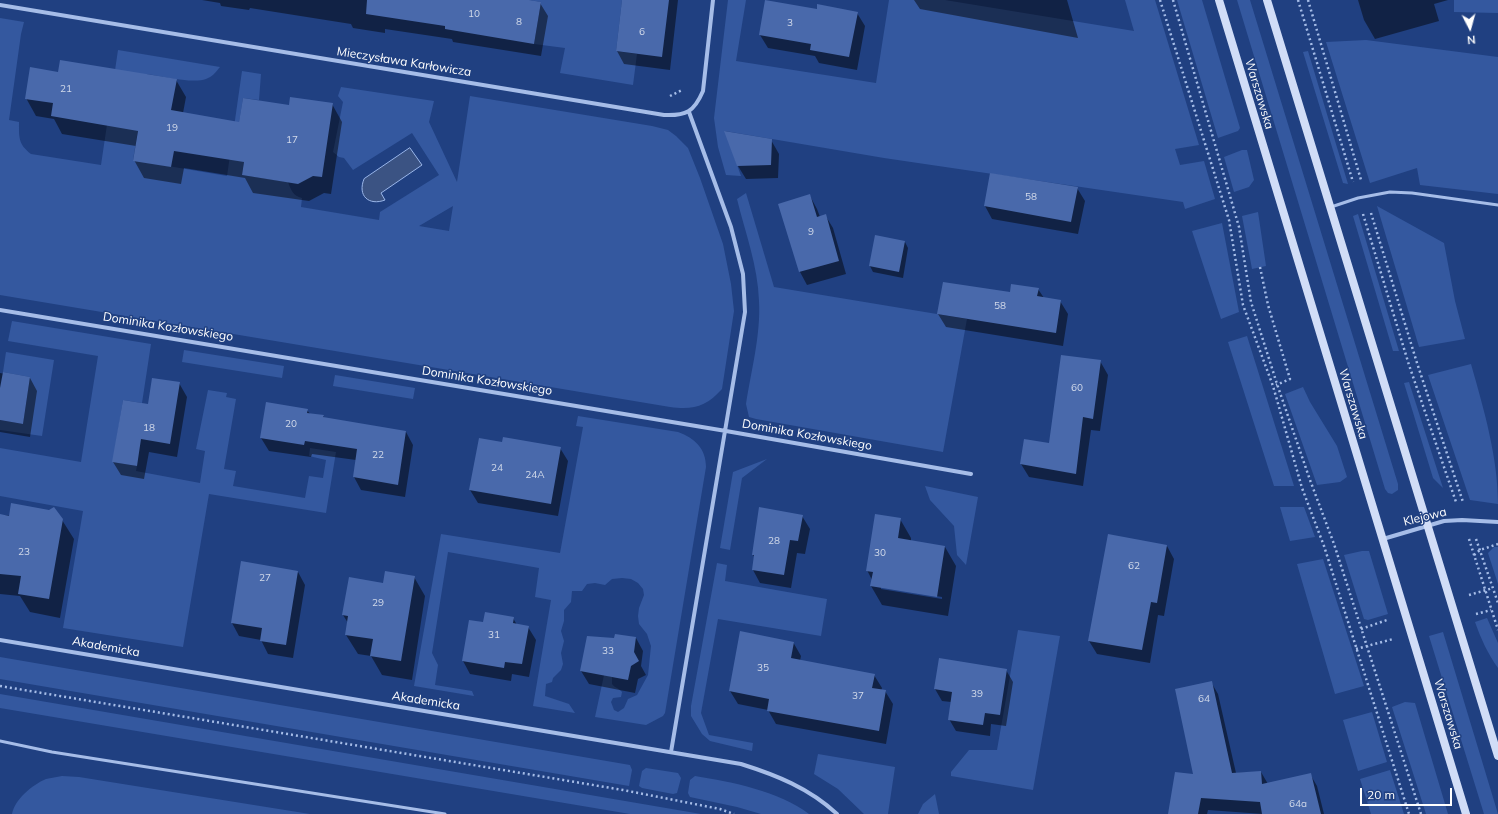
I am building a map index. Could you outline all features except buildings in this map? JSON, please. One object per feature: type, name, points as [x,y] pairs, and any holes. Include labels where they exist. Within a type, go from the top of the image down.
[{"type":"main road","name":"Warszawska","points":[[1219,0],[1466,814]]},
{"type":"main road","points":[[1267,0],[1498,756]]},
{"type":"street","points":[[671,752],[745,312],[743,274],[731,227],[689,112],[698,103],[703,92],[713,0]]},
{"type":"street","name":"Mieczysława Karłowicza","points":[[0,5],[664,114],[676,115],[689,112]]},
{"type":"street","name":"Dominika Kozłowskiego","points":[[0,310],[726,431],[971,474]]},
{"type":"street","name":"Klejowa","points":[[1382,539],[1444,521],[1470,520],[1498,522]]},
{"type":"street","name":"Akademicka","points":[[0,640],[741,764],[789,781],[810,793],[837,814]]},
{"type":"lane","points":[[1331,207],[1358,198],[1390,192],[1412,193],[1498,206]]},
{"type":"lane","points":[[0,741],[60,753],[445,814]]},
{"type":"path","points":[[1160,0],[1229,220],[1243,305],[1273,386],[1302,488],[1324,546],[1409,814]]},
{"type":"path","points":[[1173,0],[1239,227],[1251,302],[1277,384],[1334,544],[1420,814]]},
{"type":"path","points":[[1298,0],[1409,365],[1498,630]]},
{"type":"path","points":[[1308,0],[1417,363],[1498,603]]},
{"type":"path","points":[[663,95],[669,96],[684,89]]},
{"type":"path","points":[[1260,267],[1268,305],[1290,379],[1273,386]]},
{"type":"path","points":[[1474,555],[1480,550],[1498,544]]},
{"type":"path","points":[[1451,601],[1493,588]]},
{"type":"path","points":[[1361,628],[1406,614]]},
{"type":"path","points":[[0,686],[623,790],[720,809],[734,814]]},
{"type":"shaded area","points":[[529,0],[622,0],[616,51],[637,54],[633,85],[560,73],[565,48],[534,44],[541,2]]},
{"type":"shaded area","points":[[728,0],[746,0],[736,61],[876,83],[889,0],[945,0],[1134,31],[1125,0],[1155,0],[1199,145],[1175,149],[1180,165],[1204,161],[1215,199],[1185,209],[1183,202],[884,158],[725,131],[741,176],[726,175],[718,147],[714,118]]},
{"type":"shaded area","points":[[1177,0],[1202,0],[1240,128],[1238,131],[1218,138]]},
{"type":"shaded area","points":[[1237,0],[1250,0],[1398,484],[1398,490],[1392,494],[1388,493],[1385,489]]},
{"type":"shaded area","points":[[1454,0],[1498,0],[1498,13],[1454,12]]},
{"type":"shaded area","points":[[0,18],[24,22],[9,120],[19,122],[21,143],[31,154],[101,165],[118,50],[220,67],[210,77],[193,81],[147,74],[133,160],[227,176],[242,71],[261,74],[259,100],[243,98],[238,129],[247,141],[242,175],[288,182],[294,194],[302,198],[301,207],[379,220],[380,212],[439,175],[412,133],[353,170],[344,158],[339,157],[333,152],[343,102],[338,96],[341,87],[434,101],[429,122],[457,182],[470,96],[652,126],[668,130],[688,148],[700,178],[723,244],[731,284],[734,311],[722,389],[710,400],[699,406],[678,408],[0,295]],"holes":[[[453,206],[449,231],[419,226]]]},
{"type":"shaded area","points":[[1366,40],[1498,57],[1498,194],[1420,185],[1417,168],[1370,183],[1326,42]]},
{"type":"shaded area","points":[[1308,51],[1348,184],[1343,183],[1303,52]]},
{"type":"shaded area","points":[[410,148],[422,165],[381,193],[385,200],[374,202],[366,198],[363,195],[362,190],[364,179]]},
{"type":"shaded area","points":[[1242,150],[1247,150],[1254,180],[1249,187],[1234,192],[1224,157]]},
{"type":"shaded area","points":[[746,193],[774,287],[967,319],[943,452],[749,417],[746,404],[759,327],[759,301],[751,249],[737,199]]},
{"type":"shaded area","points":[[1377,206],[1444,243],[1455,301],[1465,339],[1419,347]]},
{"type":"shaded area","points":[[1258,212],[1266,266],[1252,269],[1242,216]]},
{"type":"shaded area","points":[[1358,214],[1399,351],[1393,351],[1353,216]]},
{"type":"shaded area","points":[[1222,223],[1239,312],[1221,319],[1192,231]]},
{"type":"shaded area","points":[[12,321],[151,344],[142,403],[123,400],[113,462],[137,466],[136,471],[200,483],[205,451],[196,449],[208,390],[227,393],[226,397],[236,399],[224,469],[236,471],[233,486],[305,498],[309,476],[323,478],[326,460],[309,456],[310,448],[336,452],[326,513],[209,494],[183,647],[63,628],[83,511],[0,496],[0,448],[81,462],[98,356],[8,341]]},
{"type":"shaded area","points":[[1247,336],[1294,486],[1274,486],[1228,342]]},
{"type":"shaded area","points":[[184,350],[284,366],[282,378],[182,362]]},
{"type":"shaded area","points":[[6,352],[54,360],[42,436],[0,430],[0,420],[23,424],[30,377],[3,372]]},
{"type":"shaded area","points":[[1471,364],[1493,451],[1496,469],[1498,504],[1470,500],[1428,375]]},
{"type":"shaded area","points":[[335,375],[415,388],[413,399],[333,386]]},
{"type":"shaded area","points":[[1409,382],[1443,488],[1433,478],[1404,383]]},
{"type":"shaded area","points":[[1303,387],[1310,402],[1337,446],[1347,477],[1340,482],[1317,485],[1285,394]]},
{"type":"shaded area","points":[[578,416],[678,432],[690,437],[702,450],[704,455],[706,467],[665,713],[663,716],[646,725],[595,717],[604,675],[612,677],[612,684],[622,692],[621,697],[613,698],[611,702],[614,710],[618,712],[624,708],[628,699],[637,695],[648,675],[651,646],[647,634],[639,624],[638,616],[639,608],[644,595],[643,589],[638,583],[631,579],[612,579],[605,585],[595,583],[587,584],[582,591],[572,591],[571,602],[564,610],[564,621],[561,631],[564,641],[561,653],[563,664],[561,670],[553,678],[552,682],[546,684],[545,696],[569,704],[575,713],[533,706],[551,600],[535,597],[539,568],[448,552],[432,653],[438,665],[435,685],[472,691],[474,696],[414,686],[441,534],[560,553],[583,427],[576,426]]},
{"type":"shaded area","points":[[767,459],[742,478],[730,550],[720,548],[733,472]]},
{"type":"shaded area","points":[[925,486],[978,497],[966,565],[957,555],[954,526],[930,500]]},
{"type":"shaded area","points":[[1280,507],[1304,507],[1315,537],[1290,541]]},
{"type":"shaded area","points":[[1494,547],[1498,547],[1498,584],[1488,553]]},
{"type":"shaded area","points":[[1369,551],[1388,614],[1368,620],[1364,619],[1344,555]]},
{"type":"shaded area","points":[[1323,559],[1364,686],[1335,694],[1297,564]]},
{"type":"shaded area","points":[[717,563],[727,565],[725,581],[827,599],[821,636],[718,619],[701,713],[709,735],[753,743],[752,751],[710,741],[702,734],[691,716],[691,706]]},
{"type":"shaded area","points":[[1487,618],[1498,643],[1498,668],[1485,646],[1475,622]]},
{"type":"shaded area","points":[[1018,630],[1060,636],[1033,790],[951,776],[951,772],[969,750],[997,750]]},
{"type":"shaded area","points":[[1443,632],[1498,814],[1484,814],[1429,636]]},
{"type":"shaded area","points":[[0,657],[630,765],[632,770],[629,786],[0,679]]},
{"type":"shaded area","points":[[0,694],[701,814],[630,814],[0,708]]},
{"type":"shaded area","points":[[1405,702],[1415,703],[1448,814],[1426,814],[1392,707]]},
{"type":"shaded area","points":[[1372,712],[1387,762],[1358,771],[1343,720]]},
{"type":"shaded area","points":[[818,754],[895,767],[888,814],[864,814],[838,789],[814,774]]},
{"type":"shaded area","points":[[646,768],[678,773],[681,778],[677,793],[673,794],[642,788],[639,786],[642,771]]},
{"type":"shaded area","points":[[1390,770],[1404,814],[1371,814],[1360,779]]},
{"type":"shaded area","points":[[62,776],[79,777],[310,814],[12,814],[20,798],[35,785],[46,779]]},
{"type":"shaded area","points":[[695,776],[724,781],[770,793],[797,806],[809,814],[761,814],[737,807],[690,797],[688,793],[690,780]]},
{"type":"shaded area","points":[[935,794],[939,814],[918,814],[923,804]]}]
